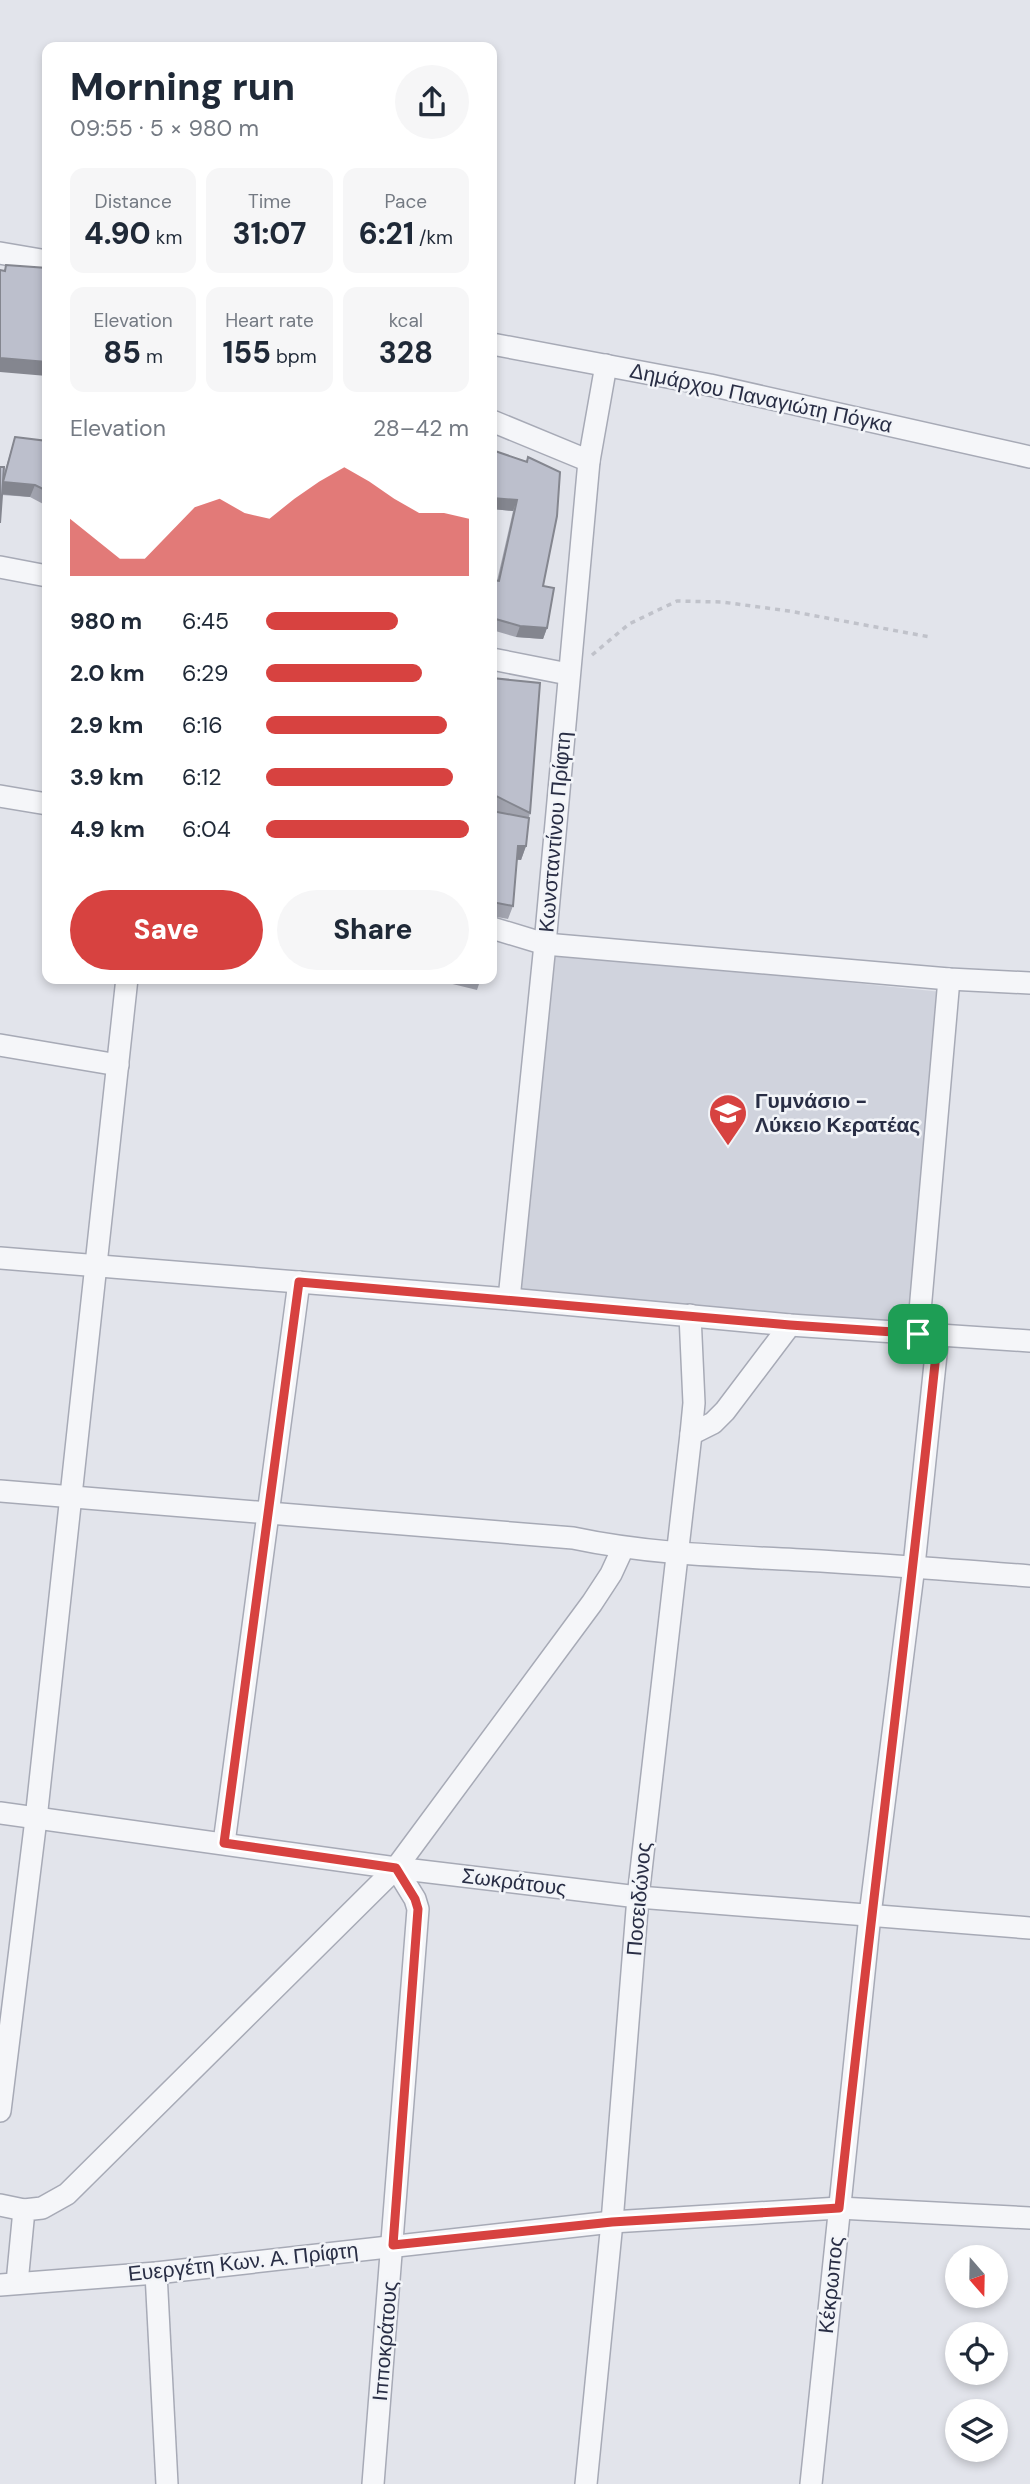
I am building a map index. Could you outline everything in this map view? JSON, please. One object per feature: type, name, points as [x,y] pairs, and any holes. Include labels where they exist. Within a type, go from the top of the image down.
[{"type":"street","points":[[0,253],[42,260]]},
{"type":"street","name":"Δημάρχου Παναγιώτη Πόγκα","points":[[497,345],[709,385],[1030,457]]},
{"type":"street","name":"Κωνσταντίνου Πρίφτη","points":[[509,1299],[545,944],[589,461],[606,365]]},
{"type":"street","points":[[497,423],[589,461]]},
{"type":"street","points":[[0,568],[42,575]]},
{"type":"street","points":[[497,660],[569,674]]},
{"type":"street","points":[[0,796],[42,803]]},
{"type":"street","points":[[497,930],[545,944],[949,979],[1030,983]]},
{"type":"street","name":"Κέκρωπος","points":[[811,2484],[870,1915],[914,1566],[949,979]]},
{"type":"street","points":[[0,2111],[7,1994],[36,1819],[126,984]]},
{"type":"street","points":[[0,1045],[118,1065]]},
{"type":"street","points":[[0,1258],[509,1299],[790,1325],[1030,1341]]},
{"type":"street","points":[[224,1843],[299,1282]]},
{"type":"street","name":"Ποσειδώνος","points":[[586,2484],[612,2222],[638,1897],[694,1402],[690,1315]]},
{"type":"street","points":[[691,1434],[713,1423],[725,1411],[790,1325]]},
{"type":"street","points":[[0,1491],[572,1538],[623,1548],[676,1553],[914,1566],[1030,1576]]},
{"type":"street","points":[[0,2205],[24,2210],[42,2208],[67,2194],[396,1868],[592,1603],[611,1574],[623,1548]]},
{"type":"street","name":"Σωκράτους","points":[[0,1813],[396,1868],[638,1897],[1030,1928]]},
{"type":"street","name":"Ιπποκράτους","points":[[373,2484],[418,1909],[396,1868]]},
{"type":"street","name":"Ευεργέτη Κων. Α. Πρίφτη","points":[[9,2284],[156,2273],[612,2222],[839,2208],[1030,2218]]},
{"type":"street","points":[[9,2284],[24,2210]]},
{"type":"street","points":[[156,2273],[169,2484]]},
{"type":"path","points":[[569,674],[629,624],[677,601],[722,602],[789,611],[930,637]]},
{"type":"shaded area","name":"Γυμνάσιο - Λύκειο Κερατέας","points":[[543,951],[942,992],[916,1331],[513,1303]]},
{"type":"building","points":[[6,265],[42,268],[42,362],[0,358],[0,270],[5,271]]},
{"type":"building","points":[[15,437],[42,440],[42,488],[35,485],[3,482]]},
{"type":"building","points":[[497,452],[527,462],[528,457],[560,472],[557,516],[543,586],[554,588],[547,628],[520,626],[497,619],[497,581],[517,500],[497,498]]},
{"type":"building","points":[[0,467],[4,467],[0,523]]},
{"type":"building","points":[[497,679],[540,683],[530,813],[497,796]]},
{"type":"building","points":[[497,812],[529,818],[526,846],[518,846],[513,906],[497,903]]},
{"type":"place","name":"Γυμνάσιο - Λύκειο Κερατέας","points":[[728,1147]]},
{"type":"route","points":[[299,1282],[918,1334],[938,1335],[914,1566],[870,1915],[839,2208],[612,2222],[393,2245],[415,1962],[418,1909],[415,1899],[396,1868],[224,1843],[299,1282]]}]
